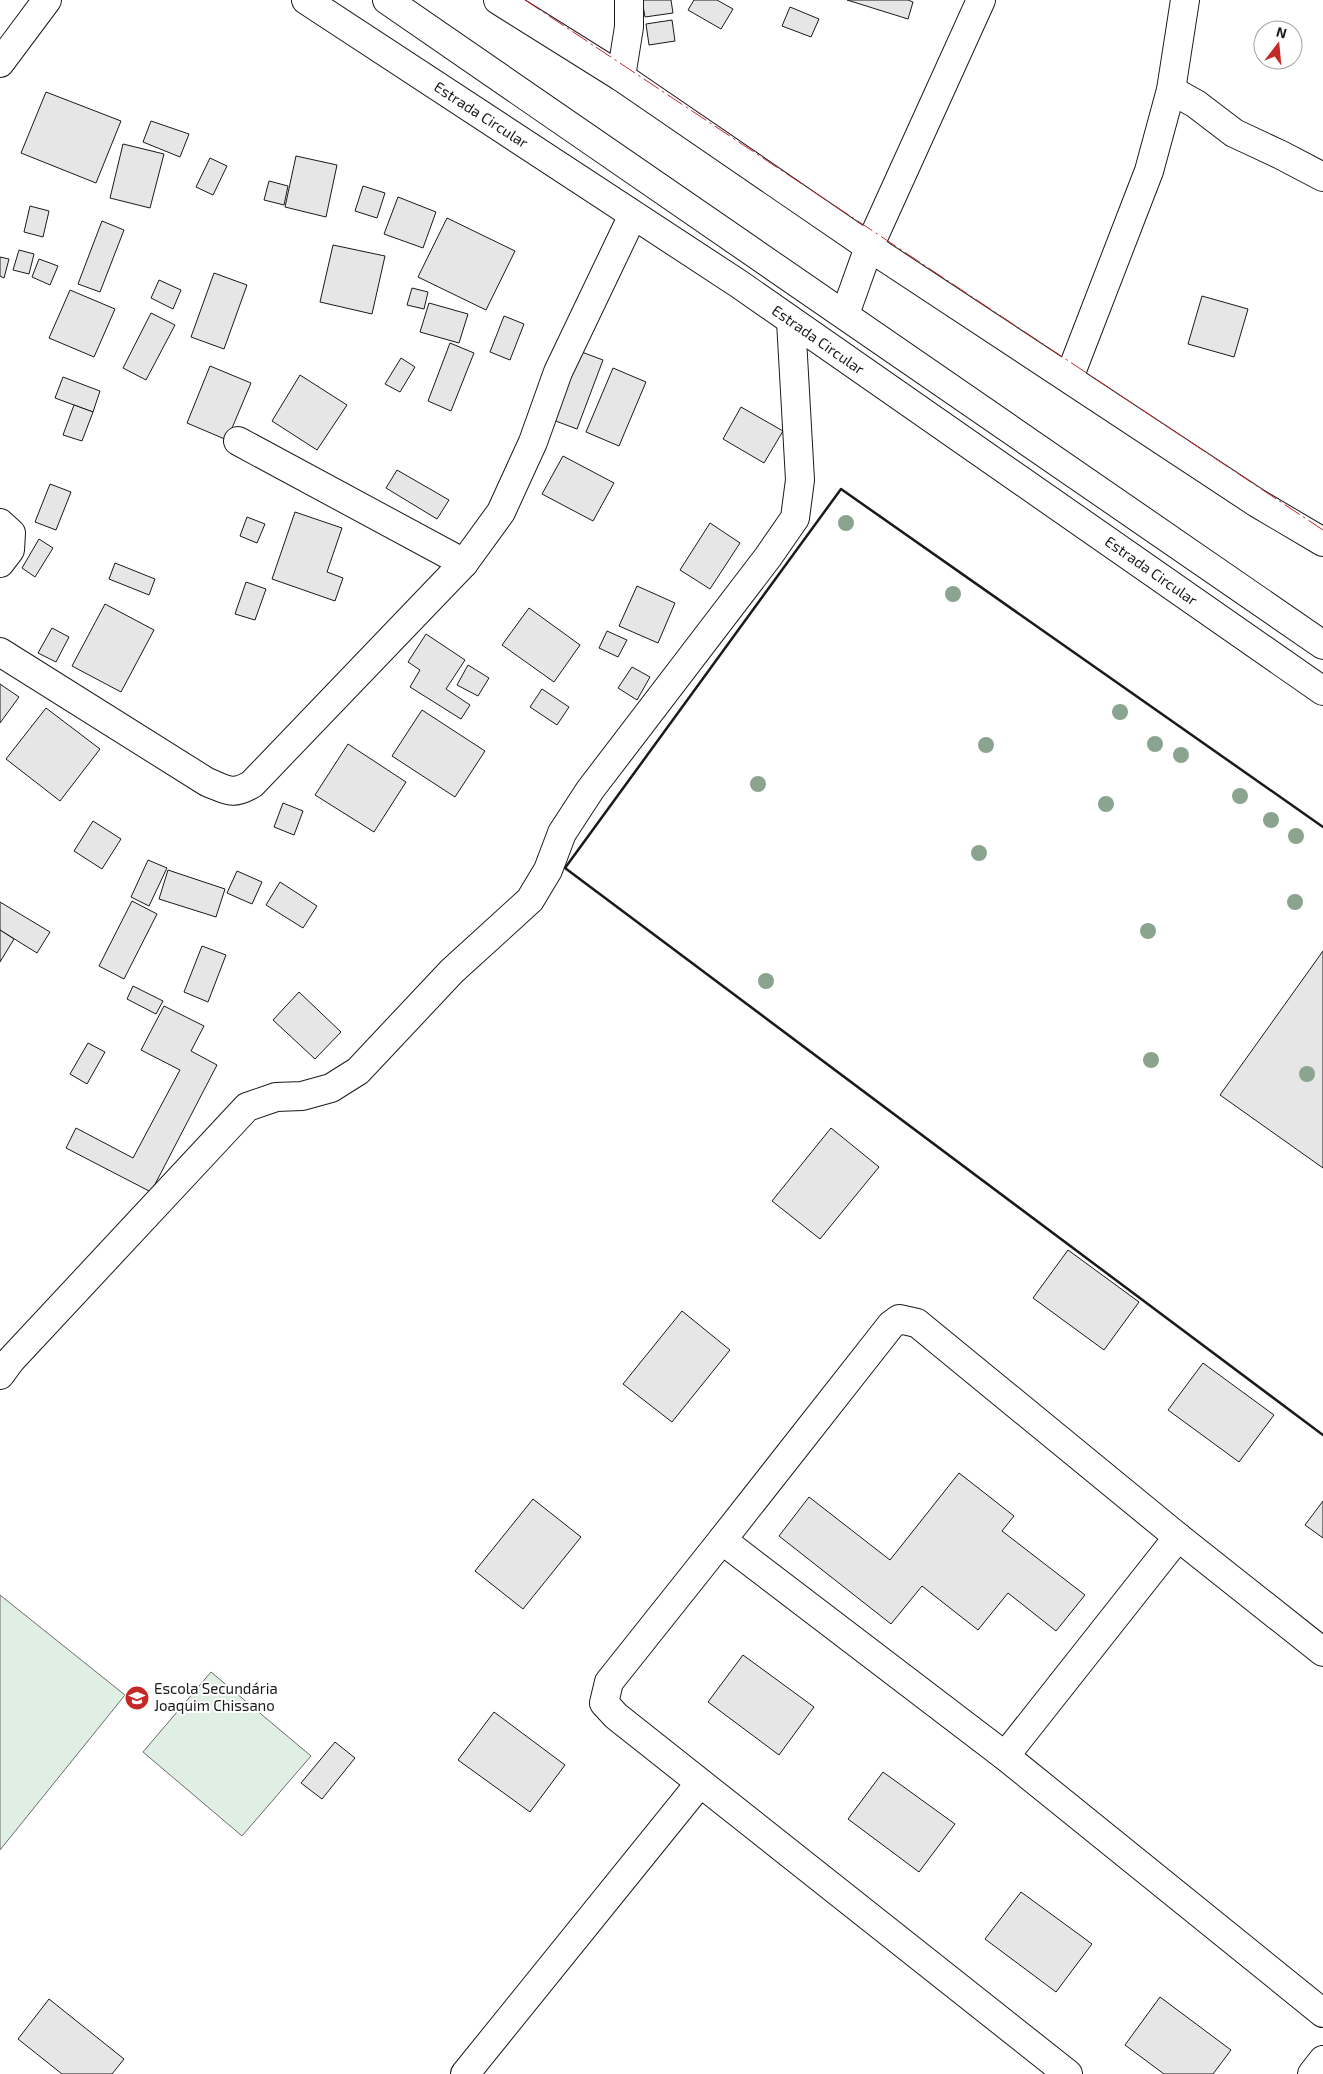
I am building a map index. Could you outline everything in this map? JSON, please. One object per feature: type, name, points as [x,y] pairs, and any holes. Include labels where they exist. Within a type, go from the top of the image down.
[{"type":"street","points":[[0,63],[47,0]]},
{"type":"street","name":"Estrada Circular","points":[[306,0],[791,320],[1323,691]]},
{"type":"street","points":[[387,0],[1323,645]]},
{"type":"street","points":[[498,0],[621,77],[869,246],[1249,498],[1323,542]]},
{"type":"street","points":[[621,77],[629,27],[629,0]]},
{"type":"street","points":[[845,314],[869,246],[981,0]]},
{"type":"street","points":[[1069,378],[1149,171],[1171,90],[1185,0]]},
{"type":"street","points":[[1171,90],[1196,104],[1234,133],[1282,155],[1323,177]]},
{"type":"street","points":[[0,652],[207,782],[226,790],[238,792],[252,784],[464,562],[501,512],[533,442],[558,372],[633,215]]},
{"type":"street","points":[[4,1361],[248,1107],[276,1097],[302,1096],[331,1088],[358,1071],[452,971],[530,900],[548,870],[562,833],[590,790],[768,557],[795,518],[800,480],[791,320]]},
{"type":"street","points":[[238,441],[464,562]]},
{"type":"street","points":[[0,523],[11,533],[10,550],[0,563]]},
{"type":"street","points":[[1068,2074],[616,1716],[604,1703],[609,1682],[891,1325],[899,1319],[917,1323],[1178,1537],[1323,1652]]},
{"type":"street","points":[[1005,1756],[1178,1537]]},
{"type":"street","points":[[722,1540],[1005,1756],[1323,2013]]},
{"type":"street","points":[[465,2074],[700,1782]]},
{"type":"street","points":[[1312,2074],[1323,2060]]},
{"type":"green space","points":[[0,1595],[125,1695],[0,1850]]},
{"type":"green space","points":[[211,1672],[311,1756],[242,1836],[143,1752]]},
{"type":"building","points":[[642,0],[671,0],[673,13],[645,17]]},
{"type":"building","points":[[694,0],[717,0],[733,9],[721,29],[688,10]]},
{"type":"building","points":[[847,0],[908,0],[913,2],[908,19]]},
{"type":"building","points":[[790,7],[819,19],[811,37],[782,26]]},
{"type":"building","points":[[672,20],[675,41],[649,45],[646,24]]},
{"type":"building","points":[[46,92],[121,121],[96,183],[21,153]]},
{"type":"building","points":[[151,121],[189,134],[180,157],[143,142]]},
{"type":"building","points":[[123,144],[164,154],[150,208],[110,198]]},
{"type":"building","points":[[296,156],[337,165],[326,217],[285,207]]},
{"type":"building","points":[[210,158],[227,166],[213,195],[196,187]]},
{"type":"building","points":[[269,181],[288,186],[284,205],[264,200]]},
{"type":"building","points":[[363,186],[385,193],[377,218],[355,211]]},
{"type":"building","points":[[398,197],[436,212],[423,248],[384,234]]},
{"type":"building","points":[[30,206],[49,211],[43,237],[24,232]]},
{"type":"building","points":[[447,218],[515,251],[486,310],[418,277]]},
{"type":"building","points":[[102,221],[124,230],[100,292],[78,284]]},
{"type":"building","points":[[333,245],[385,256],[372,314],[320,302]]},
{"type":"building","points":[[19,250],[34,254],[29,274],[13,270]]},
{"type":"building","points":[[0,257],[9,259],[4,278],[0,276]]},
{"type":"building","points":[[39,259],[58,266],[50,285],[32,277]]},
{"type":"building","points":[[214,273],[247,285],[224,349],[191,337]]},
{"type":"building","points":[[159,280],[181,290],[173,309],[151,298]]},
{"type":"building","points":[[412,288],[428,292],[424,309],[407,305]]},
{"type":"building","points":[[70,290],[115,309],[94,357],[49,338]]},
{"type":"building","points":[[1202,296],[1248,309],[1234,357],[1188,344]]},
{"type":"building","points":[[429,303],[468,314],[459,343],[420,332]]},
{"type":"building","points":[[151,313],[175,325],[146,380],[123,368]]},
{"type":"building","points":[[504,316],[524,324],[510,360],[490,352]]},
{"type":"building","points":[[450,343],[474,353],[451,411],[428,401]]},
{"type":"building","points":[[579,351],[603,360],[577,429],[553,420]]},
{"type":"building","points":[[401,358],[415,367],[400,392],[385,384]]},
{"type":"building","points":[[210,366],[251,383],[227,440],[187,423]]},
{"type":"building","points":[[613,368],[646,382],[619,446],[586,432]]},
{"type":"building","points":[[300,375],[347,405],[317,450],[272,421]]},
{"type":"building","points":[[63,377],[100,391],[93,412],[55,398]]},
{"type":"building","points":[[74,405],[93,412],[82,441],[63,435]]},
{"type":"building","points":[[741,407],[783,431],[764,463],[723,439]]},
{"type":"building","points":[[563,456],[614,483],[593,521],[542,494]]},
{"type":"building","points":[[397,470],[449,500],[437,519],[386,488]]},
{"type":"building","points":[[50,484],[71,492],[56,530],[35,522]]},
{"type":"building","points":[[295,512],[342,528],[327,572],[343,578],[335,601],[272,579]]},
{"type":"building","points":[[247,517],[265,524],[257,543],[240,536]]},
{"type":"building","points":[[710,523],[740,543],[710,589],[680,570]]},
{"type":"building","points":[[39,539],[53,548],[35,577],[22,568]]},
{"type":"building","points":[[115,563],[155,579],[149,595],[109,579]]},
{"type":"building","points":[[246,582],[266,589],[255,620],[235,614]]},
{"type":"building","points":[[637,586],[675,603],[658,643],[619,626]]},
{"type":"building","points":[[105,604],[154,630],[121,692],[72,666]]},
{"type":"building","points":[[529,608],[580,645],[554,682],[502,645]]},
{"type":"building","points":[[52,628],[69,637],[56,662],[38,653]]},
{"type":"building","points":[[607,631],[627,640],[618,657],[599,648]]},
{"type":"building","points":[[426,634],[465,660],[446,689],[470,705],[461,719],[410,687],[420,670],[408,662]]},
{"type":"building","points":[[468,665],[489,678],[478,696],[457,685]]},
{"type":"building","points":[[632,667],[650,677],[637,700],[618,688]]},
{"type":"building","points":[[0,684],[19,697],[0,723]]},
{"type":"building","points":[[542,689],[569,707],[557,725],[530,707]]},
{"type":"building","points":[[46,708],[100,749],[60,801],[6,759]]},
{"type":"building","points":[[422,710],[485,751],[455,797],[392,756]]},
{"type":"building","points":[[348,744],[406,782],[374,832],[315,795]]},
{"type":"building","points":[[283,803],[303,811],[294,835],[274,827]]},
{"type":"building","points":[[93,821],[121,839],[102,869],[74,851]]},
{"type":"building","points":[[148,860],[167,868],[149,906],[131,897]]},
{"type":"building","points":[[168,870],[225,889],[216,917],[159,899]]},
{"type":"building","points":[[237,871],[262,882],[252,904],[227,893]]},
{"type":"building","points":[[280,882],[317,906],[303,928],[266,905]]},
{"type":"building","points":[[132,901],[157,914],[124,979],[99,966]]},
{"type":"building","points":[[0,902],[50,932],[37,953],[0,930]]},
{"type":"building","points":[[0,930],[14,939],[0,962]]},
{"type":"building","points":[[202,946],[226,955],[208,1002],[184,992]]},
{"type":"building","points":[[1323,951],[1323,1168],[1220,1095]]},
{"type":"building","points":[[133,986],[163,1001],[156,1014],[127,999]]},
{"type":"building","points":[[299,992],[341,1032],[315,1059],[273,1020]]},
{"type":"building","points":[[164,1006],[204,1026],[191,1051],[217,1065],[151,1192],[66,1148],[76,1128],[133,1158],[180,1070],[141,1050]]},
{"type":"building","points":[[88,1043],[105,1052],[87,1084],[70,1074]]},
{"type":"building","points":[[831,1128],[879,1167],[820,1239],[772,1201]]},
{"type":"building","points":[[1068,1250],[1139,1302],[1104,1350],[1033,1298]]},
{"type":"building","points":[[682,1311],[730,1350],[672,1422],[623,1384]]},
{"type":"building","points":[[1203,1363],[1274,1415],[1239,1462],[1168,1410]]},
{"type":"building","points":[[959,1473],[1014,1516],[1002,1531],[1085,1595],[1056,1631],[1008,1593],[978,1630],[922,1586],[891,1624],[779,1536],[809,1497],[890,1560]]},
{"type":"building","points":[[533,1499],[581,1537],[523,1609],[475,1571]]},
{"type":"building","points":[[1323,1501],[1323,1538],[1305,1525]]},
{"type":"building","points":[[743,1655],[814,1707],[779,1755],[708,1702]]},
{"type":"building","points":[[494,1712],[565,1765],[530,1812],[458,1760]]},
{"type":"building","points":[[335,1742],[355,1758],[322,1799],[301,1783]]},
{"type":"building","points":[[883,1772],[955,1824],[919,1872],[848,1819]]},
{"type":"building","points":[[1021,1892],[1092,1944],[1056,1992],[985,1939]]},
{"type":"building","points":[[1160,1997],[1231,2050],[1213,2074],[1164,2074],[1125,2045]]},
{"type":"building","points":[[49,1999],[124,2059],[112,2074],[62,2074],[18,2039]]},
{"type":"wall","points":[[1323,827],[841,489],[565,868],[1323,1435]]},
{"type":"power","points":[[525,0],[1323,530]]},
{"type":"place","name":"Escola Secundária Joaquim Chissano","points":[[137,1698]]}]
